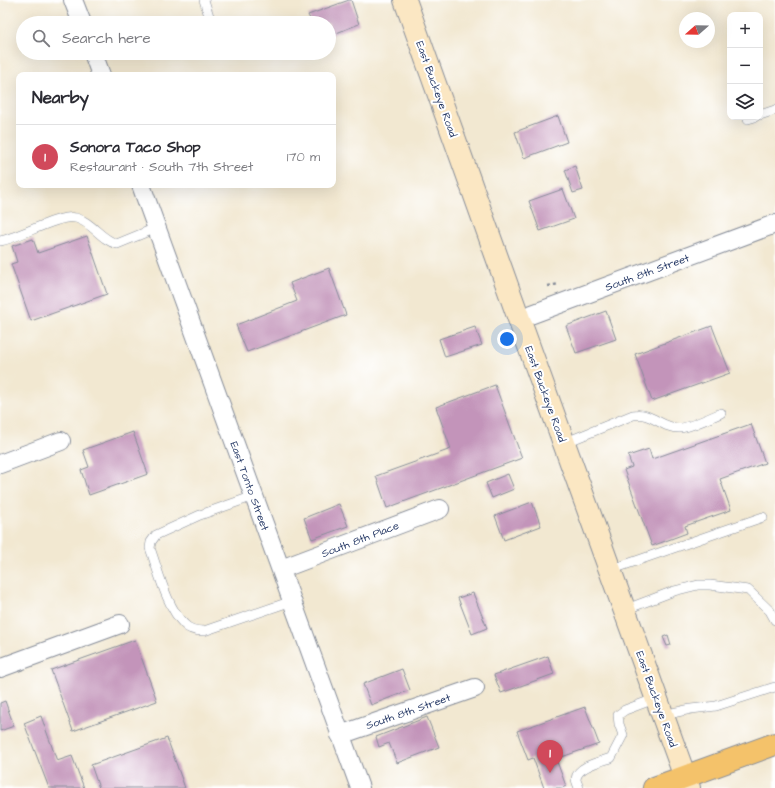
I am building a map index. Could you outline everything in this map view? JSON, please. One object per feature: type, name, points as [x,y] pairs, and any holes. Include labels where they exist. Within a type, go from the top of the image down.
[{"type":"main road","name":"East Buckeye Road","points":[[405,0],[687,782]]},
{"type":"main road","points":[[654,788],[687,782],[775,744]]},
{"type":"street","points":[[73,0],[79,16]]},
{"type":"street","points":[[96,60],[100,72]]},
{"type":"street","name":"East Tonto Street","points":[[142,188],[360,788]]},
{"type":"street","name":"South 8th Street","points":[[519,319],[775,224]]},
{"type":"street","points":[[0,464],[61,441]]},
{"type":"street","name":"South 8th Place","points":[[281,570],[440,509]]},
{"type":"street","points":[[0,668],[120,624]]},
{"type":"street","name":"South 8th Street","points":[[340,735],[475,688]]},
{"type":"lane","points":[[204,0],[209,16]]},
{"type":"lane","points":[[763,114],[775,110]]},
{"type":"lane","points":[[0,241],[62,219],[75,218],[86,222],[112,243],[117,244],[156,228]]},
{"type":"lane","points":[[564,443],[641,413],[668,426],[680,428],[721,413]]},
{"type":"lane","points":[[254,496],[200,515],[156,535],[151,542],[150,548],[172,608],[184,625],[194,630],[204,631],[292,601]]},
{"type":"lane","points":[[610,570],[763,517]]},
{"type":"lane","points":[[624,610],[674,591],[698,585],[710,585],[748,590],[770,612],[775,620]]},
{"type":"lane","points":[[579,788],[576,779],[578,773],[583,768],[612,758],[623,735],[619,724],[618,715],[625,710],[660,707],[691,709],[716,706],[775,687]]},
{"type":"building","points":[[351,0],[359,24],[336,33],[336,16],[308,15]]},
{"type":"building","points":[[558,116],[567,142],[524,158],[515,132]]},
{"type":"building","points":[[575,166],[583,190],[573,193],[565,170]]},
{"type":"building","points":[[563,189],[574,219],[540,231],[529,201]]},
{"type":"building","points":[[87,236],[107,294],[31,321],[11,264],[17,262],[12,246],[33,239],[38,253]]},
{"type":"building","points":[[329,268],[346,315],[247,352],[236,325],[297,301],[290,283]]},
{"type":"building","points":[[606,311],[616,339],[576,353],[566,326]]},
{"type":"building","points":[[712,326],[730,373],[652,401],[635,354]]},
{"type":"building","points":[[475,327],[482,345],[445,357],[439,339]]},
{"type":"building","points":[[495,385],[522,458],[387,508],[376,476],[451,449],[436,407]]},
{"type":"building","points":[[751,424],[765,463],[720,479],[731,510],[685,526],[687,533],[652,546],[624,470],[632,467],[628,456],[649,449],[652,459]]},
{"type":"building","points":[[133,432],[148,474],[89,495],[81,470],[89,467],[83,450]]},
{"type":"building","points":[[508,474],[514,489],[492,498],[486,483]]},
{"type":"building","points":[[532,502],[541,526],[504,540],[495,516]]},
{"type":"building","points":[[339,504],[348,526],[312,539],[304,518]]},
{"type":"building","points":[[473,593],[487,628],[472,634],[458,598]]},
{"type":"building","points":[[668,635],[671,645],[667,646],[663,637]]},
{"type":"building","points":[[135,640],[157,701],[73,731],[51,670]]},
{"type":"building","points":[[548,656],[554,674],[501,693],[494,675]]},
{"type":"building","points":[[402,669],[410,690],[371,705],[363,684]]},
{"type":"building","points":[[5,701],[14,726],[0,731],[0,703]]},
{"type":"building","points":[[585,707],[599,744],[556,759],[566,786],[562,788],[544,788],[533,758],[528,760],[517,731]]},
{"type":"building","points":[[41,716],[57,761],[72,756],[84,788],[49,788],[24,723]]},
{"type":"building","points":[[427,717],[439,747],[397,763],[389,743],[379,747],[376,737]]},
{"type":"building","points":[[167,738],[185,788],[99,788],[91,765]]},
{"type":"place","name":"Sonora Taco Shop","points":[[550,773]]}]
